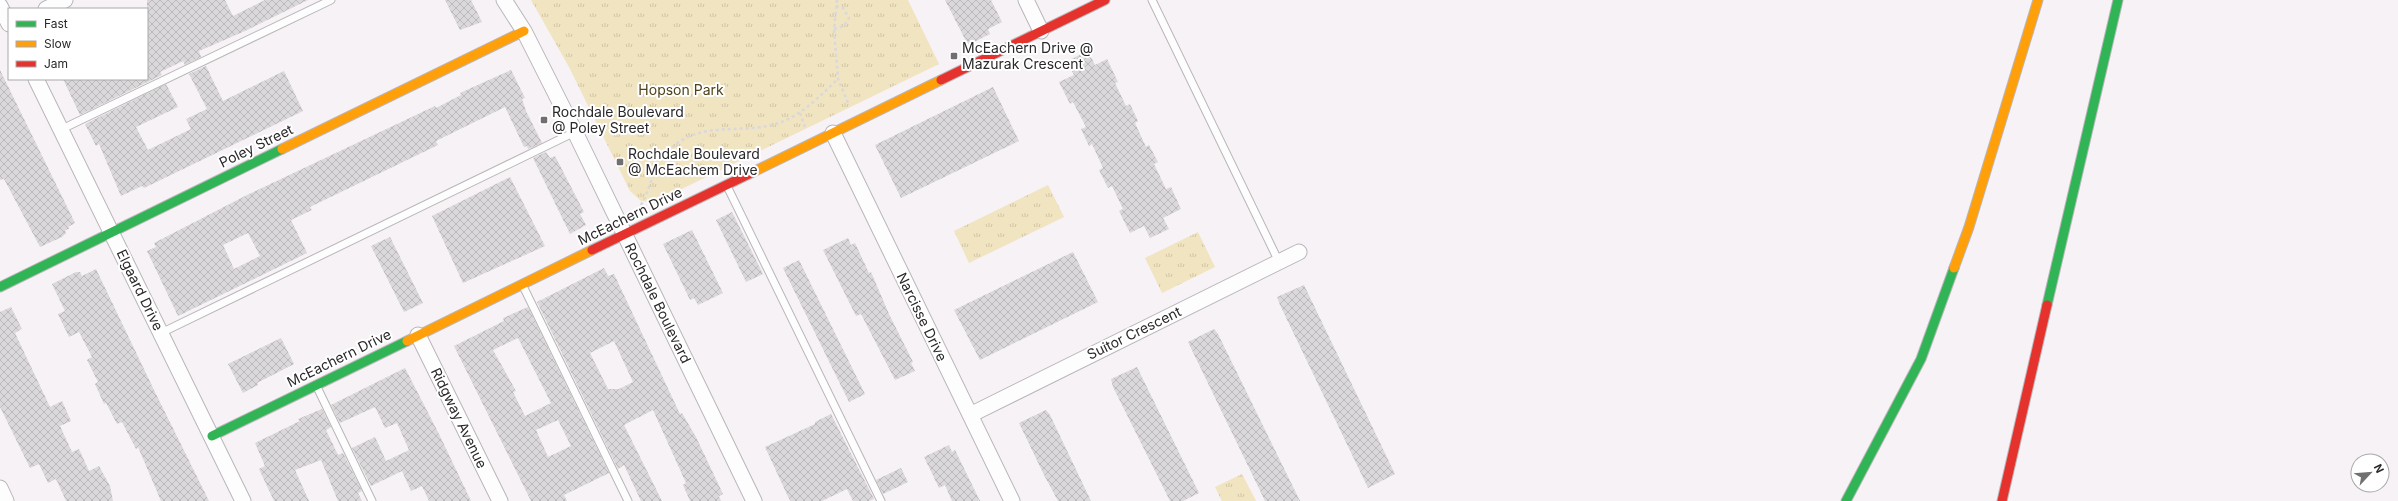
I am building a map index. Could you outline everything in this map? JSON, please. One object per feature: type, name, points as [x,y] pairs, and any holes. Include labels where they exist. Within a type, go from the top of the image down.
[{"type":"main road","name":"McEachern Drive","points":[[212,436],[1104,0]]},
{"type":"main road","points":[[1846,501],[1921,359],[1969,227],[2038,0]]},
{"type":"main road","points":[[2002,501],[2118,0]]},
{"type":"main road","name":"Poley Street","points":[[0,287],[524,32]]},
{"type":"street","points":[[48,8],[65,0]]},
{"type":"street","name":"Rochdale Boulevard","points":[[504,0],[524,32],[575,132],[754,501]]},
{"type":"street","points":[[1026,0],[1041,31]]},
{"type":"street","points":[[0,6],[8,22]]},
{"type":"street","name":"Elgaard Drive","points":[[37,80],[62,129],[243,501]]},
{"type":"street","name":"Narcisse Drive","points":[[833,132],[1012,501]]},
{"type":"street","name":"Suitor Crescent","points":[[970,415],[1298,252]]},
{"type":"street","name":"Ridgway Avenue","points":[[418,335],[500,501]]},
{"type":"street","points":[[0,488],[6,501]]},
{"type":"lane","points":[[62,129],[331,0]]},
{"type":"lane","points":[[1152,0],[1279,262]]},
{"type":"lane","points":[[161,333],[575,132]]},
{"type":"lane","points":[[726,184],[881,501]]},
{"type":"lane","points":[[522,284],[628,501]]},
{"type":"lane","points":[[316,385],[372,501]]},
{"type":"path","points":[[837,0],[834,29],[838,79],[851,109]]},
{"type":"path","points":[[834,29],[844,26],[849,18],[843,8],[836,6]]},
{"type":"path","points":[[641,205],[662,159],[684,139],[706,130],[765,127],[781,122],[800,113],[838,79]]},
{"type":"path","points":[[800,113],[807,131]]},
{"type":"green space","name":"Hopson Park","points":[[531,0],[908,0],[939,64],[655,202],[641,201],[630,191],[569,67]]},
{"type":"green space","points":[[1048,185],[1064,217],[969,263],[954,231]]},
{"type":"green space","points":[[1198,232],[1215,267],[1162,293],[1145,258]]},
{"type":"green space","points":[[1242,474],[1256,501],[1222,501],[1215,487]]},
{"type":"building","points":[[147,0],[225,0],[233,16],[265,0],[308,0],[245,31],[199,51],[201,57],[185,65],[183,61],[160,72],[162,75],[80,115],[63,80],[148,80]]},
{"type":"building","points":[[445,0],[471,0],[482,22],[460,30]]},
{"type":"building","points":[[945,0],[991,0],[1002,22],[988,29],[990,34],[968,45]]},
{"type":"building","points":[[1088,51],[1095,65],[1107,59],[1118,82],[1115,83],[1126,106],[1130,104],[1138,121],[1135,123],[1146,147],[1149,145],[1158,162],[1154,164],[1166,189],[1171,187],[1181,209],[1163,218],[1169,229],[1150,238],[1144,226],[1130,233],[1119,211],[1123,209],[1112,186],[1108,188],[1099,170],[1103,168],[1092,144],[1089,146],[1081,129],[1086,127],[1073,102],[1070,104],[1059,82],[1074,75],[1067,61]]},
{"type":"building","points":[[206,66],[223,101],[284,71],[303,111],[144,188],[142,186],[121,196],[99,144],[96,146],[85,124],[166,84],[178,107],[136,127],[148,150],[191,129],[186,119],[207,109],[189,74]]},
{"type":"building","points":[[0,70],[75,223],[68,227],[69,229],[65,230],[66,233],[62,237],[40,247],[4,179],[0,180]]},
{"type":"building","points":[[511,70],[525,98],[522,99],[526,111],[542,143],[528,149],[527,146],[524,147],[505,107],[436,141],[438,145],[310,207],[312,210],[291,220],[307,253],[178,316],[147,251],[156,247],[154,243],[249,194],[435,106],[436,108],[461,95],[460,93]],"holes":[[[248,233],[260,256],[234,269],[223,245]]]},
{"type":"building","points":[[993,87],[1019,141],[901,198],[875,145]]},
{"type":"building","points":[[546,152],[550,158],[555,156],[584,212],[580,214],[586,225],[570,234],[533,158]]},
{"type":"building","points":[[510,177],[545,246],[463,283],[432,216]]},
{"type":"building","points":[[732,212],[763,274],[746,282],[716,220]]},
{"type":"building","points":[[692,230],[723,293],[698,305],[694,298],[690,300],[663,244]]},
{"type":"building","points":[[390,237],[423,303],[404,312],[371,246]]},
{"type":"building","points":[[848,238],[851,245],[855,243],[869,273],[871,272],[889,314],[913,362],[911,363],[915,371],[895,380],[861,314],[856,316],[823,250]]},
{"type":"building","points":[[1073,252],[1098,302],[980,360],[954,310]]},
{"type":"building","points":[[799,260],[865,394],[849,402],[783,268]]},
{"type":"building","points":[[604,268],[608,276],[614,274],[680,414],[682,413],[696,437],[723,494],[719,496],[721,501],[690,501],[683,485],[686,483],[653,410],[624,425],[662,501],[641,501],[624,465],[618,469],[537,302]],"holes":[[[614,341],[633,382],[619,389],[608,389],[590,353]]]},
{"type":"building","points":[[96,269],[209,501],[161,501],[138,447],[136,449],[122,422],[117,424],[106,403],[104,404],[95,384],[98,382],[87,360],[92,357],[79,332],[69,337],[58,314],[65,311],[52,284],[76,272],[80,272],[82,276]]},
{"type":"building","points":[[1304,285],[1395,474],[1368,488],[1277,297]]},
{"type":"building","points":[[11,307],[22,329],[15,333],[50,407],[62,401],[71,421],[60,426],[72,452],[79,449],[89,471],[99,466],[110,486],[113,501],[66,501],[56,479],[48,483],[39,464],[30,468],[0,407],[0,312]]},
{"type":"building","points":[[528,307],[609,473],[564,495],[567,501],[531,501],[454,346],[504,321],[503,318]],"holes":[[[518,338],[551,403],[525,416],[513,392],[516,391],[493,350]],[[558,420],[571,446],[548,457],[536,430]]]},
{"type":"building","points":[[1214,329],[1218,334],[1300,501],[1265,501],[1188,342]]},
{"type":"building","points":[[281,338],[294,364],[257,383],[258,385],[243,393],[228,364]]},
{"type":"building","points":[[1137,367],[1199,493],[1183,501],[1170,501],[1113,387],[1111,379]]},
{"type":"building","points":[[405,368],[471,501],[429,501],[422,486],[411,491],[402,471],[371,486],[352,448],[375,437],[386,461],[409,450],[397,423],[385,428],[375,407],[340,423],[331,405]]},
{"type":"building","points":[[322,409],[331,427],[326,430],[338,455],[343,453],[362,491],[358,493],[362,501],[338,501],[321,460],[295,470],[309,501],[274,501],[259,469],[265,466],[255,443],[300,421],[298,419]]},
{"type":"building","points":[[1046,410],[1050,415],[1091,501],[1058,501],[1044,475],[1019,423]]},
{"type":"building","points":[[831,414],[874,499],[869,501],[853,501],[847,489],[822,501],[790,501],[765,447],[815,424],[815,422]]},
{"type":"building","points":[[949,445],[952,452],[955,450],[980,501],[952,501],[945,485],[939,488],[924,457]]},
{"type":"building","points":[[901,468],[908,482],[883,494],[876,480]]},
{"type":"traffic: fast","points":[[2047,305],[2118,0]]},
{"type":"traffic: fast","points":[[0,287],[282,149]]},
{"type":"traffic: fast","points":[[1846,501],[1921,359],[1954,268]]},
{"type":"traffic: fast","points":[[212,436],[407,341]]},
{"type":"traffic: slow","points":[[1954,268],[1969,227],[2038,0]]},
{"type":"traffic: slow","points":[[282,149],[524,31]]},
{"type":"traffic: slow","points":[[749,174],[941,80]]},
{"type":"traffic: slow","points":[[407,341],[592,250]]},
{"type":"traffic: jam","points":[[941,80],[1105,0]]},
{"type":"traffic: jam","points":[[592,250],[749,174]]},
{"type":"traffic: jam","points":[[2002,501],[2047,305]]},
{"type":"place","name":"McEachern Drive @ Mazurak Crescent","points":[[954,56]]},
{"type":"place","name":"Rochdale Boulevard @ Poley Street","points":[[544,120]]},
{"type":"place","name":"Rochdale Boulevard @ McEachem Drive","points":[[620,162]]}]
